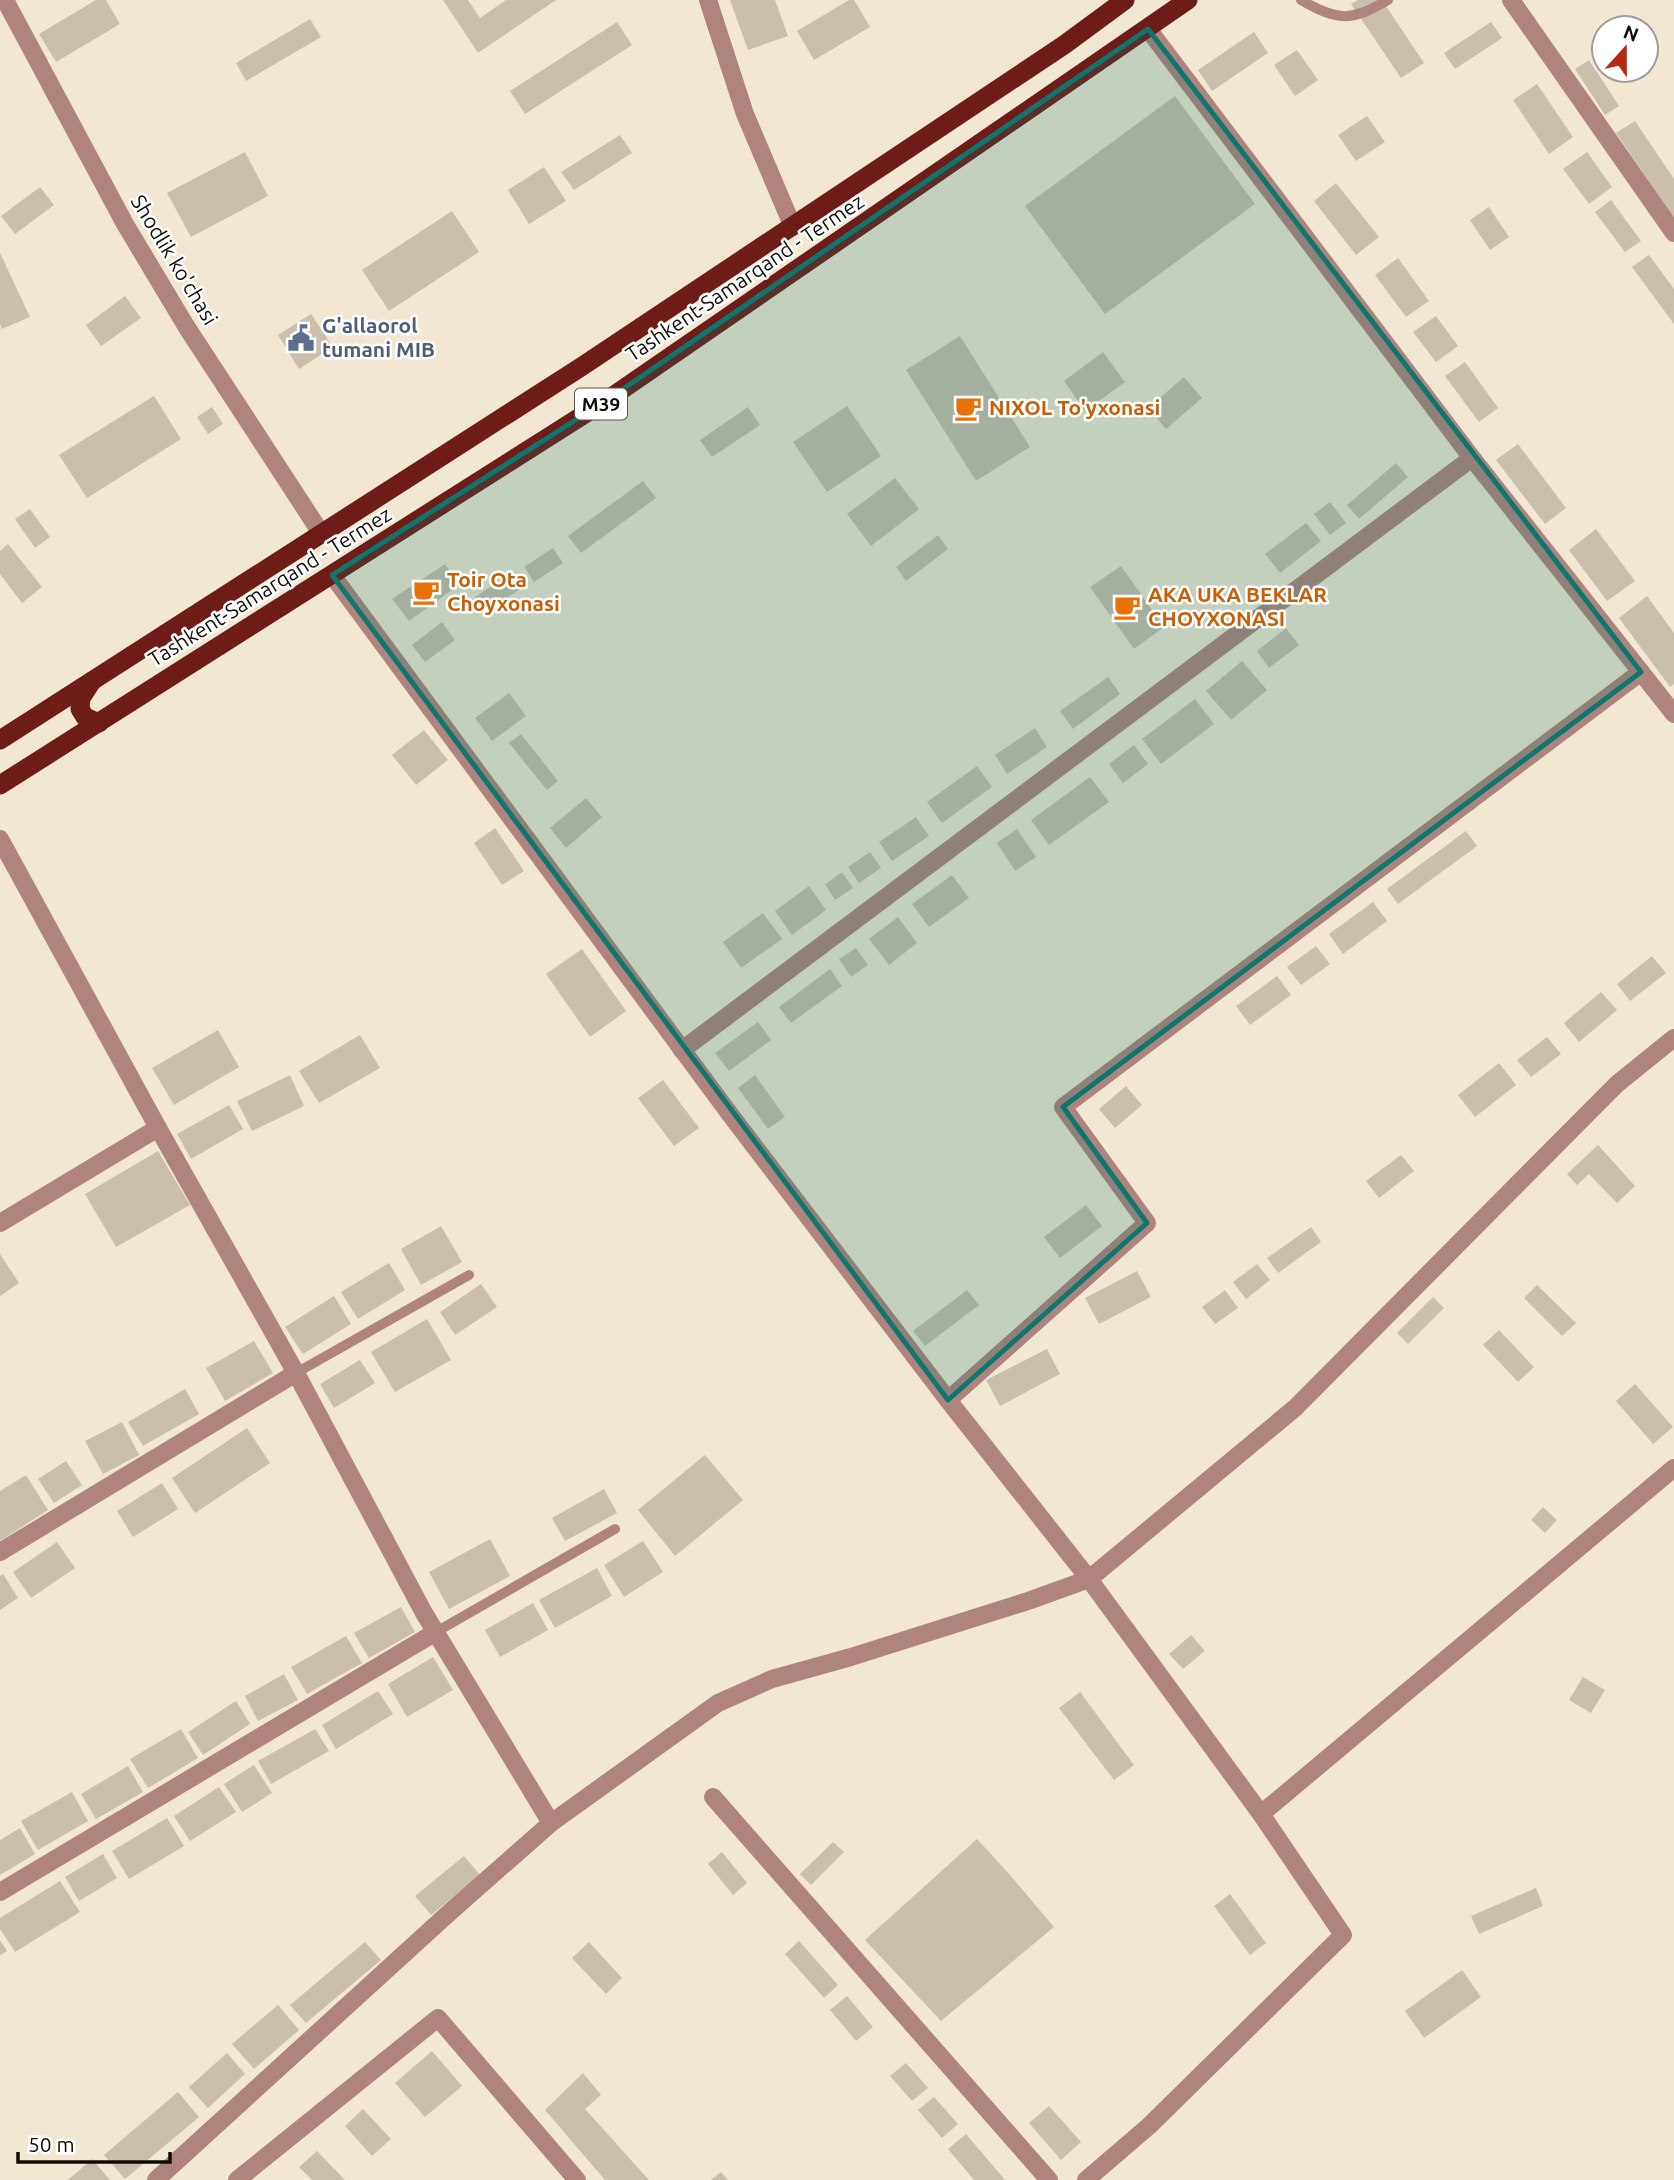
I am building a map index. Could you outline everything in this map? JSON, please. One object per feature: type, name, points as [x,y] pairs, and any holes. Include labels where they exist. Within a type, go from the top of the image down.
[{"type":"highway","name":"Tashkent-Samarqand - Termez","points":[[3,732],[95,678],[569,374],[793,227],[1125,0]]},
{"type":"highway","name":"Tashkent-Samarqand - Termez","points":[[0,785],[610,398],[1188,0]]},
{"type":"highway","points":[[95,678],[81,698],[80,709],[85,717],[99,723]]},
{"type":"street","name":"Shodlik ko'chasi","points":[[5,0],[138,247],[186,326],[321,533]]},
{"type":"street","points":[[708,0],[745,114],[793,227]]},
{"type":"street","points":[[1511,0],[1674,233]]},
{"type":"street","points":[[1148,29],[1472,458],[1674,714]]},
{"type":"street","points":[[682,1050],[1472,458]]},
{"type":"street","points":[[332,575],[682,1050],[947,1400],[1089,1579],[1261,1814],[1343,1935],[1149,2126],[1086,2180]]},
{"type":"street","points":[[947,1400],[1147,1223],[1063,1107],[1641,672]]},
{"type":"street","points":[[0,839],[296,1373],[424,1613],[551,1823]]},
{"type":"street","points":[[156,2180],[551,1823],[718,1703],[793,1672],[889,1645],[1089,1579],[1295,1408],[1617,1084],[1674,1038]]},
{"type":"street","points":[[0,1223],[158,1128]]},
{"type":"street","points":[[0,1552],[296,1373]]},
{"type":"street","points":[[1261,1814],[1674,1468]]},
{"type":"street","points":[[0,1892],[436,1632]]},
{"type":"street","points":[[713,1797],[1049,2180]]},
{"type":"street","points":[[237,2180],[438,2018],[578,2180]]},
{"type":"lane","points":[[1301,0],[1334,16],[1356,17],[1388,0]]},
{"type":"lane","points":[[296,1373],[469,1275]]},
{"type":"lane","points":[[436,1632],[615,1529]]},
{"type":"highlighted area","points":[[1148,29],[1641,672],[1063,1107],[1147,1223],[948,1400],[332,575],[610,398]]},
{"type":"building","points":[[96,0],[106,0],[120,24],[56,62],[39,34]]},
{"type":"building","points":[[443,0],[468,0],[480,18],[506,0],[556,0],[478,53]]},
{"type":"building","points":[[730,0],[775,0],[788,36],[748,50]]},
{"type":"building","points":[[849,0],[854,0],[870,27],[814,60],[797,31]]},
{"type":"building","points":[[1358,0],[1382,0],[1424,63],[1401,78],[1351,4]]},
{"type":"building","points":[[310,19],[321,37],[246,81],[236,63]]},
{"type":"building","points":[[617,22],[632,45],[525,114],[510,91]]},
{"type":"building","points":[[1491,22],[1502,38],[1455,69],[1444,53]]},
{"type":"building","points":[[1254,32],[1268,53],[1212,91],[1198,70]]},
{"type":"building","points":[[1297,50],[1318,80],[1295,96],[1274,65]]},
{"type":"building","points":[[1589,60],[1590,84],[1605,84],[1619,106],[1605,115],[1575,69]]},
{"type":"building","points":[[1537,84],[1573,137],[1549,154],[1513,100]]},
{"type":"building","points":[[1175,96],[1255,204],[1105,314],[1025,206]]},
{"type":"building","points":[[1367,116],[1385,142],[1356,161],[1338,135]]},
{"type":"building","points":[[1635,121],[1674,179],[1674,218],[1616,133]]},
{"type":"building","points":[[620,135],[632,153],[574,190],[561,172]]},
{"type":"building","points":[[245,152],[268,196],[191,237],[167,193]]},
{"type":"building","points":[[1587,152],[1612,187],[1589,204],[1563,169]]},
{"type":"building","points":[[544,167],[566,201],[529,224],[508,190]]},
{"type":"building","points":[[1336,183],[1379,237],[1356,255],[1314,201]]},
{"type":"building","points":[[40,187],[54,205],[15,234],[1,216]]},
{"type":"building","points":[[1611,200],[1641,241],[1625,252],[1595,212]]},
{"type":"building","points":[[1489,207],[1509,237],[1490,250],[1470,220]]},
{"type":"building","points":[[452,211],[479,252],[389,311],[362,270]]},
{"type":"building","points":[[0,253],[30,317],[2,329],[0,324]]},
{"type":"building","points":[[1649,255],[1674,289],[1674,324],[1632,267]]},
{"type":"building","points":[[1398,258],[1429,301],[1406,317],[1375,275]]},
{"type":"building","points":[[125,296],[141,318],[101,346],[86,325]]},
{"type":"building","points":[[311,314],[333,347],[299,369],[278,335]]},
{"type":"building","points":[[1436,316],[1458,346],[1436,362],[1413,332]]},
{"type":"building","name":"NIXOL To'yxonasi","points":[[960,336],[1030,447],[976,481],[906,370]]},
{"type":"building","points":[[1103,352],[1125,382],[1085,411],[1064,381]]},
{"type":"building","points":[[1465,362],[1498,408],[1479,422],[1445,376]]},
{"type":"building","points":[[1184,377],[1202,398],[1166,429],[1148,408]]},
{"type":"building","points":[[154,396],[181,439],[87,498],[59,455]]},
{"type":"building","points":[[847,406],[881,456],[827,492],[793,442]]},
{"type":"building","points":[[212,407],[223,424],[208,434],[197,417]]},
{"type":"building","points":[[748,407],[760,425],[712,457],[700,440]]},
{"type":"building","points":[[1518,444],[1566,508],[1545,524],[1496,460]]},
{"type":"building","points":[[1396,463],[1408,477],[1359,519],[1347,505]]},
{"type":"building","points":[[895,478],[919,509],[871,546],[847,514]]},
{"type":"building","points":[[643,481],[656,498],[581,553],[568,536]]},
{"type":"building","points":[[1330,502],[1346,523],[1330,535],[1314,514]]},
{"type":"building","points":[[30,509],[50,537],[35,548],[15,519]]},
{"type":"building","points":[[1306,523],[1321,541],[1280,573],[1265,554]]},
{"type":"building","points":[[1596,529],[1635,581],[1607,601],[1569,550]]},
{"type":"building","points":[[938,535],[948,549],[906,581],[896,567]]},
{"type":"building","points":[[8,544],[42,587],[22,603],[0,574],[0,551]]},
{"type":"building","points":[[553,548],[563,563],[534,582],[524,567]]},
{"type":"building","name":"Toir Ota Choyxonasi","points":[[445,564],[459,585],[409,621],[392,599]]},
{"type":"building","name":"AKA UKA BEKLAR CHOYXONASI","points":[[1121,566],[1164,627],[1134,649],[1090,587]]},
{"type":"building","points":[[510,574],[520,589],[485,613],[475,597]]},
{"type":"building","points":[[1647,596],[1674,633],[1674,684],[1670,687],[1619,618]]},
{"type":"building","points":[[442,622],[455,640],[425,662],[412,645]]},
{"type":"building","points":[[1286,628],[1299,645],[1269,668],[1257,651]]},
{"type":"building","points":[[1242,661],[1267,690],[1231,720],[1206,691]]},
{"type":"building","points":[[1108,677],[1120,694],[1073,729],[1060,711]]},
{"type":"building","points":[[509,693],[526,716],[492,741],[475,718]]},
{"type":"building","points":[[1195,699],[1214,724],[1161,764],[1142,739]]},
{"type":"building","points":[[1035,728],[1047,747],[1007,774],[995,755]]},
{"type":"building","points":[[424,730],[448,760],[416,785],[392,755]]},
{"type":"building","points":[[521,734],[558,781],[547,790],[509,743]]},
{"type":"building","points":[[1134,745],[1148,764],[1123,783],[1109,764]]},
{"type":"building","points":[[977,766],[992,787],[942,823],[927,802]]},
{"type":"building","points":[[1090,777],[1109,802],[1049,845],[1031,820]]},
{"type":"building","points":[[586,798],[602,817],[566,848],[550,828]]},
{"type":"building","points":[[916,817],[929,836],[892,861],[879,842]]},
{"type":"building","points":[[495,828],[524,871],[502,885],[474,843]]},
{"type":"building","points":[[1017,829],[1036,857],[1015,871],[997,843]]},
{"type":"building","points":[[1466,831],[1477,846],[1398,904],[1387,889]]},
{"type":"building","points":[[870,852],[881,868],[859,883],[848,867]]},
{"type":"building","points":[[842,872],[853,888],[835,900],[825,884]]},
{"type":"building","points":[[952,875],[969,898],[929,927],[912,904]]},
{"type":"building","points":[[809,886],[826,910],[792,935],[775,911]]},
{"type":"building","points":[[1373,902],[1387,921],[1343,954],[1329,934]]},
{"type":"building","points":[[763,913],[782,939],[741,968],[723,942]]},
{"type":"building","points":[[898,917],[917,943],[889,965],[869,939]]},
{"type":"building","points":[[1316,946],[1330,964],[1301,985],[1287,967]]},
{"type":"building","points":[[856,948],[868,965],[851,977],[839,959]]},
{"type":"building","points":[[582,949],[626,1011],[590,1037],[546,974]]},
{"type":"building","points":[[1652,956],[1666,973],[1630,1001],[1617,984]]},
{"type":"building","points":[[830,969],[842,986],[791,1023],[779,1007]]},
{"type":"building","points":[[1277,976],[1291,995],[1250,1025],[1236,1006]]},
{"type":"building","points":[[1601,992],[1617,1010],[1579,1042],[1564,1023]]},
{"type":"building","points":[[758,1022],[771,1040],[729,1071],[715,1053]]},
{"type":"building","points":[[218,1030],[239,1067],[174,1105],[152,1068]]},
{"type":"building","points":[[360,1035],[380,1068],[319,1103],[299,1071]]},
{"type":"building","points":[[1547,1037],[1561,1054],[1531,1077],[1517,1060]]},
{"type":"building","points":[[1499,1063],[1516,1085],[1475,1117],[1458,1095]]},
{"type":"building","points":[[290,1075],[304,1106],[252,1131],[237,1101]]},
{"type":"building","points":[[755,1075],[785,1117],[768,1129],[738,1088]]},
{"type":"building","points":[[663,1080],[699,1128],[674,1146],[638,1098]]},
{"type":"building","points":[[1126,1086],[1142,1105],[1115,1128],[1099,1109]]},
{"type":"building","points":[[229,1105],[243,1129],[191,1159],[177,1134]]},
{"type":"building","points":[[1598,1145],[1635,1186],[1617,1203],[1589,1174],[1577,1185],[1567,1174]]},
{"type":"building","points":[[158,1151],[190,1205],[116,1247],[85,1194]]},
{"type":"building","points":[[1401,1155],[1414,1171],[1379,1198],[1366,1181]]},
{"type":"building","points":[[1086,1205],[1102,1226],[1060,1258],[1044,1237]]},
{"type":"building","points":[[441,1226],[462,1262],[421,1285],[401,1249]]},
{"type":"building","points":[[1311,1227],[1321,1242],[1278,1273],[1267,1258]]},
{"type":"building","points":[[0,1254],[19,1283],[0,1296]]},
{"type":"building","points":[[389,1263],[405,1290],[358,1319],[341,1292]]},
{"type":"building","points":[[1257,1264],[1270,1280],[1246,1299],[1233,1282]]},
{"type":"building","points":[[1137,1271],[1151,1297],[1099,1324],[1085,1298]]},
{"type":"building","points":[[481,1284],[497,1307],[455,1335],[440,1312]]},
{"type":"building","points":[[1537,1285],[1576,1323],[1562,1336],[1524,1298]]},
{"type":"building","points":[[967,1290],[979,1305],[925,1346],[913,1331]]},
{"type":"building","points":[[1225,1290],[1238,1308],[1215,1324],[1202,1307]]},
{"type":"building","points":[[334,1296],[351,1324],[303,1354],[285,1327]]},
{"type":"building","points":[[1433,1297],[1444,1308],[1408,1344],[1397,1333]]},
{"type":"building","points":[[427,1319],[451,1360],[395,1392],[371,1352]]},
{"type":"building","points":[[1499,1330],[1534,1367],[1518,1382],[1483,1345]]},
{"type":"building","points":[[254,1341],[273,1373],[225,1401],[206,1368]]},
{"type":"building","points":[[1047,1349],[1060,1374],[1000,1406],[986,1380]]},
{"type":"building","points":[[360,1360],[375,1383],[334,1408],[320,1384]]},
{"type":"building","points":[[1635,1384],[1673,1427],[1653,1444],[1616,1401]]},
{"type":"building","points":[[185,1389],[199,1414],[143,1446],[128,1422]]},
{"type":"building","points":[[122,1422],[139,1455],[103,1474],[85,1441]]},
{"type":"building","points":[[247,1428],[270,1463],[195,1513],[172,1478]]},
{"type":"building","points":[[705,1455],[743,1500],[675,1556],[638,1510]]},
{"type":"building","points":[[66,1461],[82,1485],[54,1503],[38,1479]]},
{"type":"building","points":[[26,1475],[48,1510],[0,1541],[0,1491]]},
{"type":"building","points":[[162,1483],[178,1509],[133,1537],[117,1511]]},
{"type":"building","points":[[604,1489],[617,1513],[565,1541],[552,1518]]},
{"type":"building","points":[[1543,1507],[1557,1520],[1545,1533],[1531,1520]]},
{"type":"building","points":[[490,1539],[510,1576],[449,1609],[429,1572]]},
{"type":"building","points":[[643,1541],[663,1572],[624,1597],[604,1565]]},
{"type":"building","points":[[57,1542],[75,1568],[31,1598],[13,1572]]},
{"type":"building","points":[[597,1568],[612,1596],[555,1628],[539,1600]]},
{"type":"building","points":[[3,1574],[18,1598],[0,1610],[0,1576]]},
{"type":"building","points":[[533,1603],[548,1630],[500,1657],[485,1630]]},
{"type":"building","points":[[401,1607],[415,1632],[369,1658],[354,1633]]},
{"type":"building","points":[[1191,1635],[1205,1651],[1183,1669],[1169,1654]]},
{"type":"building","points":[[346,1636],[362,1663],[307,1694],[291,1667]]},
{"type":"building","points":[[433,1657],[453,1690],[407,1717],[388,1684]]},
{"type":"building","points":[[284,1674],[298,1700],[258,1721],[245,1696]]},
{"type":"building","points":[[1583,1677],[1605,1690],[1591,1713],[1569,1700]]},
{"type":"building","points":[[378,1691],[393,1714],[336,1749],[322,1725]]},
{"type":"building","points":[[1080,1692],[1134,1765],[1114,1780],[1059,1708]]},
{"type":"building","points":[[236,1701],[250,1724],[203,1755],[188,1732]]},
{"type":"building","points":[[181,1729],[198,1758],[148,1788],[130,1759]]},
{"type":"building","points":[[315,1729],[329,1751],[271,1784],[258,1761]]},
{"type":"building","points":[[254,1765],[272,1793],[242,1812],[224,1784]]},
{"type":"building","points":[[128,1766],[143,1792],[96,1819],[81,1794]]},
{"type":"building","points":[[219,1787],[236,1812],[190,1841],[174,1816]]},
{"type":"building","points":[[72,1792],[88,1821],[38,1850],[21,1821]]},
{"type":"building","points":[[167,1818],[184,1846],[129,1879],[112,1851]]},
{"type":"building","points":[[20,1828],[35,1854],[0,1875],[0,1840]]},
{"type":"building","points":[[977,1839],[1054,1927],[941,2021],[865,1940]]},
{"type":"building","points":[[833,1842],[844,1852],[811,1885],[800,1874]]},
{"type":"building","points":[[722,1852],[747,1883],[733,1895],[708,1864]]},
{"type":"building","points":[[103,1854],[117,1878],[79,1901],[65,1877]]},
{"type":"building","points":[[464,1856],[480,1875],[431,1915],[415,1896]]},
{"type":"building","points":[[60,1881],[80,1912],[15,1952],[0,1929],[0,1918]]},
{"type":"building","points":[[1536,1888],[1543,1906],[1479,1934],[1471,1916]]},
{"type":"building","points":[[1230,1894],[1266,1943],[1250,1955],[1214,1906]]},
{"type":"building","points":[[0,1940],[7,1951],[0,1955]]},
{"type":"building","points":[[799,1941],[838,1985],[824,1998],[785,1954]]},
{"type":"building","points":[[365,1942],[381,1960],[306,2023],[290,2005]]},
{"type":"building","points":[[589,1942],[622,1978],[606,1994],[572,1958]]},
{"type":"building","points":[[1462,1970],[1481,1997],[1424,2038],[1405,2011]]},
{"type":"building","points":[[847,1996],[873,2027],[856,2041],[830,2010]]},
{"type":"building","points":[[278,2005],[299,2030],[254,2069],[232,2044]]},
{"type":"building","points":[[432,2051],[462,2086],[425,2117],[395,2083]]},
{"type":"building","points":[[227,2053],[245,2074],[208,2108],[189,2087]]},
{"type":"building","points":[[906,2063],[928,2088],[912,2101],[890,2076]]},
{"type":"building","points":[[583,2073],[601,2095],[585,2109],[649,2180],[605,2180],[545,2110]]},
{"type":"building","points":[[178,2092],[199,2117],[125,2179],[104,2155]]},
{"type":"building","points":[[934,2097],[958,2124],[942,2138],[918,2110]]},
{"type":"building","points":[[1049,2106],[1081,2142],[1061,2160],[1029,2123]]},
{"type":"building","points":[[363,2109],[391,2139],[372,2156],[345,2126]]},
{"type":"building","points":[[966,2134],[1005,2180],[974,2180],[948,2149]]},
{"type":"building","points":[[317,2151],[345,2180],[312,2180],[299,2167]]},
{"type":"building","points":[[92,2159],[110,2180],[68,2180]]},
{"type":"building","points":[[721,2172],[728,2180],[711,2180]]},
{"type":"place","name":"G'allaorol tumani MIB","points":[[301,338]]},
{"type":"place","name":"NIXOL To'yxonasi","points":[[968,408]]},
{"type":"place","name":"Toir Ota Choyxonasi","points":[[426,592]]},
{"type":"place","name":"AKA UKA BEKLAR CHOYXONASI","points":[[1127,607]]}]
